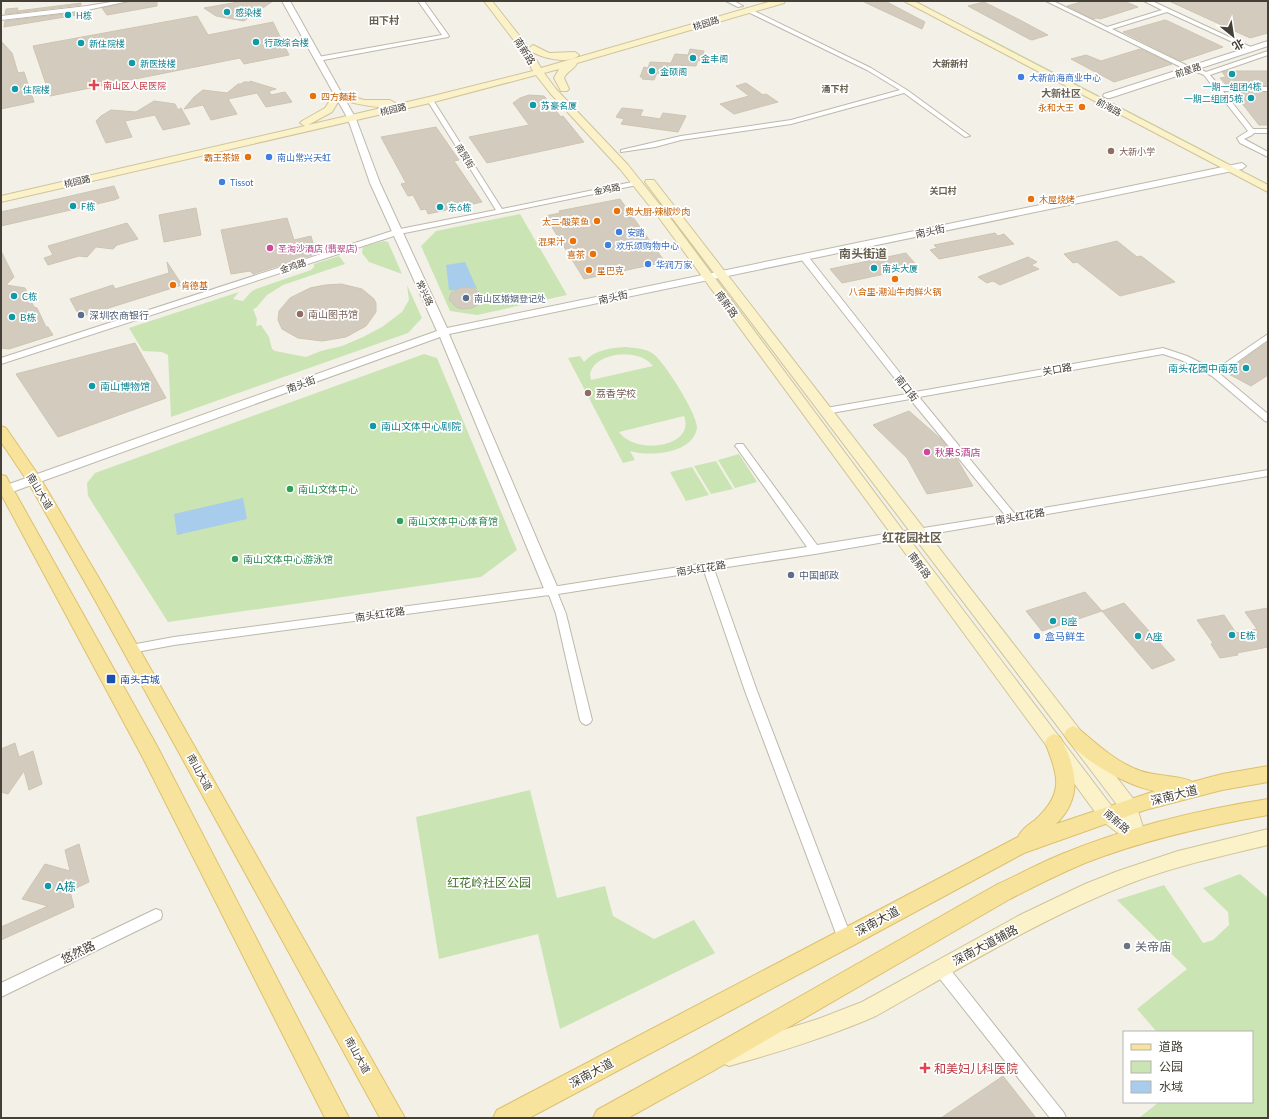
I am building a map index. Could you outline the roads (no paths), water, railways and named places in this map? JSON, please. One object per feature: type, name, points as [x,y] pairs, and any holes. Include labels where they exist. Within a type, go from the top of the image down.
[{"type":"main road","name":"南新路","points":[[488,1],[530,49]]},
{"type":"main road","name":"南新路","points":[[496,1],[530,49],[541,68],[558,90],[826,411],[1129,807],[1137,837]]},
{"type":"main road","name":"桃园路","points":[[744,8],[759,1]]},
{"type":"main road","name":"桃园路","points":[[1,199],[350,116],[430,100],[744,8],[781,1]]},
{"type":"main road","name":"前海路","points":[[908,1],[1268,189]]},
{"type":"main road","name":"前海路","points":[[926,2],[1268,179]]},
{"type":"main road","points":[[499,79],[522,64],[530,49],[549,56],[576,58]]},
{"type":"main road","points":[[499,79],[529,81],[558,90],[560,74],[576,58]]},
{"type":"main road","name":"桃园路","points":[[1,191],[305,123],[350,116],[391,102],[499,79]]},
{"type":"main road","name":"南新路","points":[[558,90],[623,151],[662,197],[714,275],[899,536],[1107,814],[1137,837]]},
{"type":"main road","points":[[305,123],[329,110],[338,95],[363,103],[391,102]]},
{"type":"main road","name":"南山大道","points":[[1,431],[34,480],[131,649],[392,1118]]},
{"type":"main road","points":[[3,487],[150,752],[337,1118]]},
{"type":"main road","points":[[1073,734],[1108,764],[1120,771],[1149,783],[1166,786],[1187,786],[1222,782]]},
{"type":"main road","points":[[1018,846],[1046,823],[1056,812],[1065,792],[1066,774],[1054,742]]},
{"type":"main road","name":"深南大道","points":[[505,1118],[1018,846],[1129,807],[1222,782],[1268,774]]},
{"type":"main road","points":[[605,1118],[706,1063],[1003,892],[1078,857],[1137,837],[1197,821],[1268,807]]},
{"type":"main road","name":"深南大道辅路","points":[[706,1063],[818,1030],[847,1019],[869,1009],[1062,905],[1125,877],[1171,861],[1268,837]]},
{"type":"street","points":[[85,1],[87,8]]},
{"type":"street","points":[[1,18],[87,8],[126,1]]},
{"type":"street","name":"常兴路","points":[[286,1],[350,116],[375,183],[443,332],[552,591]]},
{"type":"street","points":[[318,59],[446,36],[421,1]]},
{"type":"street","points":[[729,1],[869,70],[905,91],[967,136]]},
{"type":"street","points":[[1049,1],[1191,69],[1206,74],[1251,131]]},
{"type":"street","points":[[1147,1],[1252,49]]},
{"type":"street","points":[[1106,29],[1168,10]]},
{"type":"street","name":"前星路","points":[[1107,96],[1268,44]]},
{"type":"street","points":[[1206,74],[1268,53]]},
{"type":"street","points":[[1218,89],[1268,89]]},
{"type":"street","points":[[623,151],[681,138],[791,122],[905,91]]},
{"type":"street","name":"南贸街","points":[[430,100],[500,211]]},
{"type":"street","points":[[1268,131],[1251,131],[1250,134],[1240,138],[1244,144],[1268,155]]},
{"type":"street","name":"南头街","points":[[3,487],[34,480],[443,332],[1230,170],[1242,166]]},
{"type":"street","name":"金鸡路","points":[[1,361],[398,232],[637,183]]},
{"type":"street","name":"南口街","points":[[804,257],[912,395],[1012,517]]},
{"type":"street","points":[[1215,374],[1268,336]]},
{"type":"street","name":"关口路","points":[[826,411],[1163,351],[1184,358],[1215,374],[1268,419]]},
{"type":"street","points":[[740,446],[815,550]]},
{"type":"street","name":"南头红花路","points":[[131,649],[182,640],[552,591],[708,567],[918,533],[1268,472]]},
{"type":"street","points":[[708,567],[751,691],[845,939]]},
{"type":"street","points":[[552,591],[561,614],[586,720]]},
{"type":"street","name":"悠然路","points":[[1,990],[156,915]]},
{"type":"street","points":[[941,969],[1059,1118]]},
{"type":"water","points":[[465,262],[477,289],[465,287],[456,290],[449,290],[446,265]]},
{"type":"water","points":[[243,498],[247,519],[177,535],[174,514]]},
{"type":"place","name":"感染楼","points":[[227,12]]},
{"type":"place","name":"H栋","points":[[68,15]]},
{"type":"place","name":"行政综合楼","points":[[256,42]]},
{"type":"place","name":"新住院楼","points":[[81,43]]},
{"type":"place","name":"金丰阁","points":[[693,58]]},
{"type":"place","name":"新医技楼","points":[[132,63]]},
{"type":"place","name":"金硕阁","points":[[652,71]]},
{"type":"place","name":"一期一组团4栋","points":[[1232,74]]},
{"type":"place","name":"大新前海商业中心","points":[[1021,77]]},
{"type":"place","name":"南山区人民医院","points":[[94,85]]},
{"type":"place","name":"住院楼","points":[[15,89]]},
{"type":"place","name":"四方麵莊","points":[[313,96]]},
{"type":"place","name":"一期二组团5栋","points":[[1251,98]]},
{"type":"place","name":"苏豪名厦","points":[[533,105]]},
{"type":"place","name":"永和大王","points":[[1082,107]]},
{"type":"place","name":"大新小学","points":[[1111,151]]},
{"type":"place","name":"霸王茶姬","points":[[248,157]]},
{"type":"place","name":"南山常兴天虹","points":[[269,157]]},
{"type":"place","name":"Tissot","points":[[222,182]]},
{"type":"place","name":"木屋烧烤","points":[[1031,199]]},
{"type":"place","name":"F栋","points":[[73,206]]},
{"type":"place","name":"东6栋","points":[[440,207]]},
{"type":"place","name":"费大厨·辣椒炒肉","points":[[617,211]]},
{"type":"place","name":"太二·酸菜鱼","points":[[597,221]]},
{"type":"place","name":"安踏","points":[[619,232]]},
{"type":"place","name":"混果汁","points":[[573,241]]},
{"type":"place","name":"欢乐颂购物中心","points":[[608,245]]},
{"type":"place","name":"圣淘沙酒店 (翡翠店)","points":[[270,248]]},
{"type":"place","name":"喜茶","points":[[593,254]]},
{"type":"place","name":"华润万家","points":[[648,264]]},
{"type":"place","name":"南头大厦","points":[[874,268]]},
{"type":"place","name":"星巴克","points":[[589,270]]},
{"type":"place","name":"八合里·潮汕牛肉鲜火锅","points":[[895,279]]},
{"type":"place","name":"肯德基","points":[[173,285]]},
{"type":"place","name":"C栋","points":[[14,296]]},
{"type":"place","name":"南山区婚姻登记处","points":[[466,298]]},
{"type":"place","name":"南山图书馆","points":[[300,314]]},
{"type":"place","name":"深圳农商银行","points":[[81,315]]},
{"type":"place","name":"B栋","points":[[12,317]]},
{"type":"place","name":"南头花园中南苑","points":[[1246,368]]},
{"type":"place","name":"南山博物馆","points":[[92,386]]},
{"type":"place","name":"荔香学校","points":[[588,393]]},
{"type":"place","name":"南山文体中心剧院","points":[[373,426]]},
{"type":"place","name":"秋果S酒店","points":[[927,452]]},
{"type":"place","name":"南山文体中心","points":[[290,489]]},
{"type":"place","name":"南山文体中心体育馆","points":[[400,521]]},
{"type":"place","name":"南山文体中心游泳馆","points":[[235,559]]},
{"type":"place","name":"中国邮政","points":[[791,575]]},
{"type":"place","name":"B座","points":[[1053,621]]},
{"type":"place","name":"E栋","points":[[1232,635]]},
{"type":"place","name":"盒马鲜生","points":[[1037,636]]},
{"type":"place","name":"A座","points":[[1138,636]]},
{"type":"place","name":"南头古城","points":[[111,679]]},
{"type":"place","name":"A栋","points":[[48,886]]},
{"type":"place","name":"关帝庙","points":[[1127,946]]},
{"type":"place","name":"和美妇儿科医院","points":[[925,1068]]},
{"type":"district","name":"田下村","points":[[384,20]]},
{"type":"district","name":"大新新村","points":[[950,63]]},
{"type":"district","name":"涌下村","points":[[835,88]]},
{"type":"district","name":"大新社区","points":[[1061,93]]},
{"type":"district","name":"关口村","points":[[943,190]]},
{"type":"district","name":"南头街道","points":[[863,253]]},
{"type":"district","name":"红花园社区","points":[[912,537]]},
{"type":"park label","name":"红花岭社区公园","points":[[489,882]]}]
